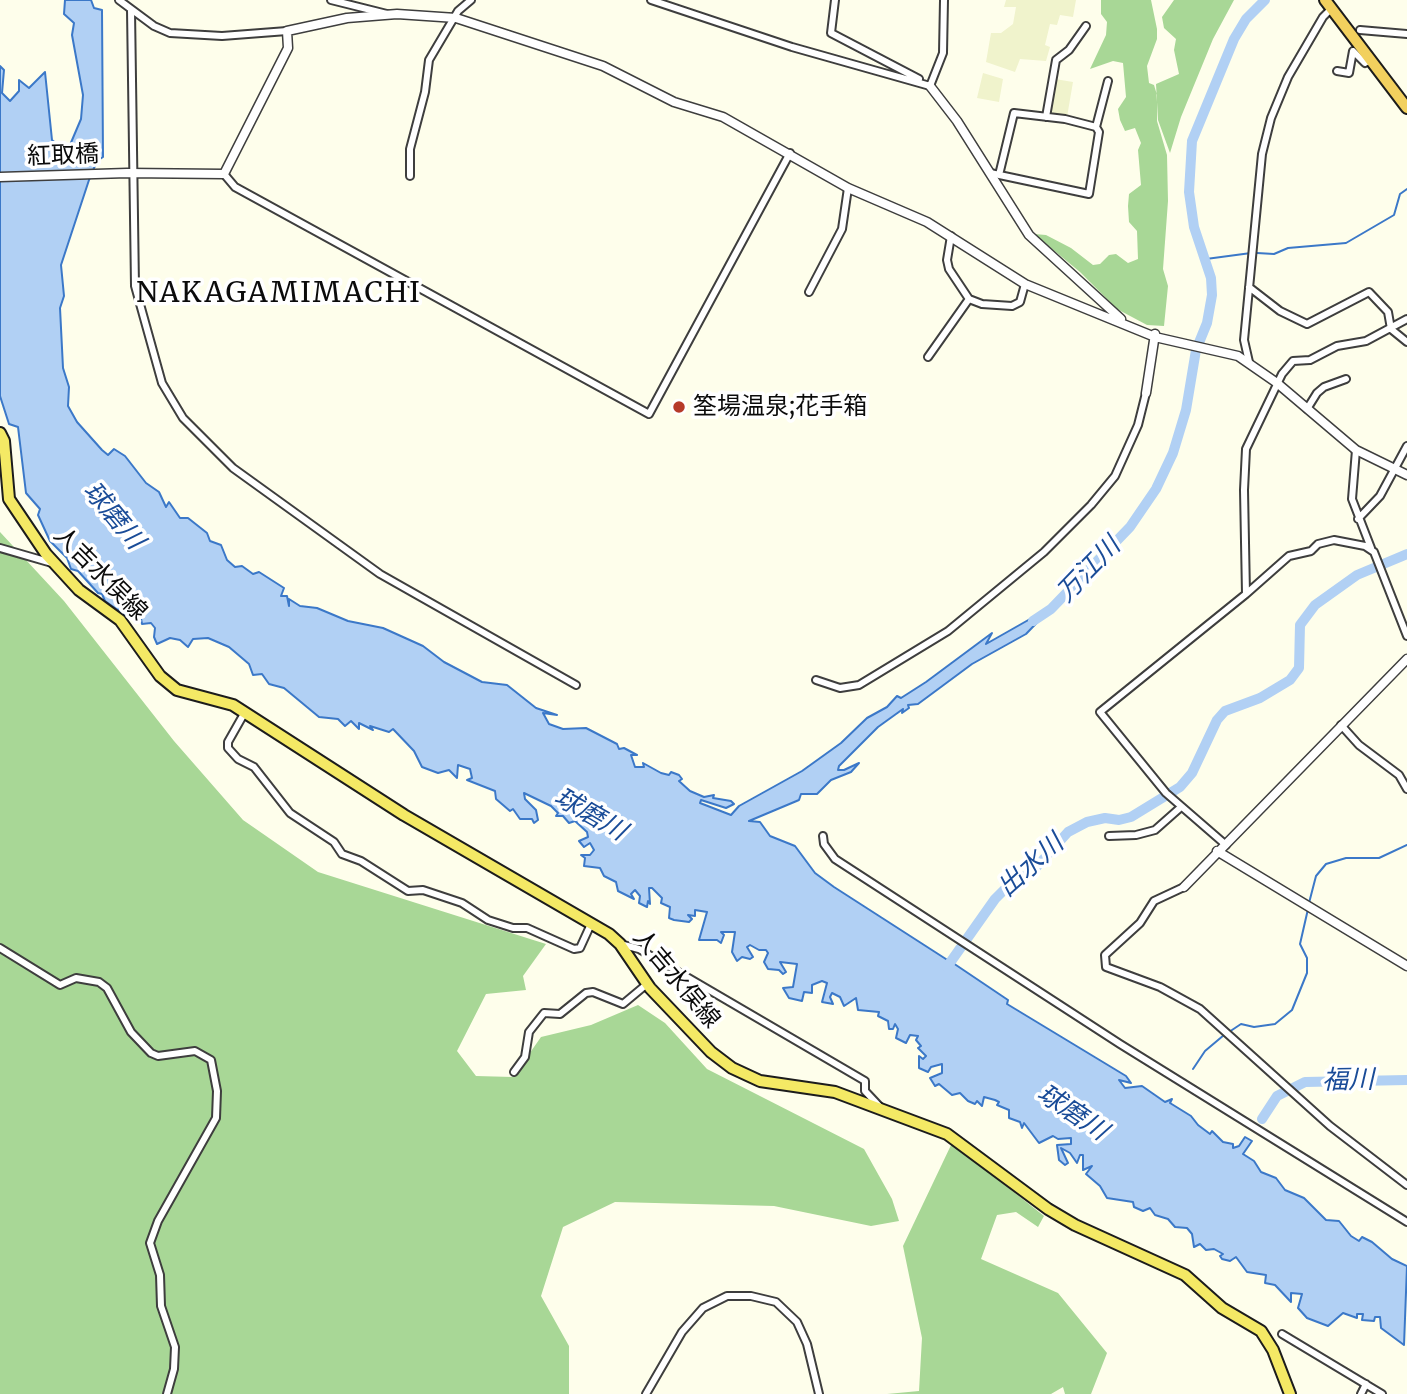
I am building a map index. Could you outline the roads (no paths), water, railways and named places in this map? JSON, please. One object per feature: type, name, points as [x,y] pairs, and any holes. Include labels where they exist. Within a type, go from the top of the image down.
[{"type":"highway","points":[[1328,5],[1407,108]]},
{"type":"main road","name":"人吉水俣線","points":[[0,433],[4,441],[9,499],[54,563],[79,590],[120,620],[160,676],[177,690],[233,705],[404,816],[592,924],[620,944],[647,984],[711,1052],[732,1068],[760,1080],[835,1092],[947,1134],[1048,1209],[1185,1275],[1222,1308],[1261,1331],[1273,1350],[1290,1394]]},
{"type":"street","points":[[119,0],[170,33],[222,36],[287,31],[347,18],[390,15],[456,18],[603,66],[674,102],[723,117],[848,188],[927,222],[1025,284],[1158,338],[1238,356],[1277,383],[1356,450],[1407,474]]},
{"type":"street","points":[[331,0],[390,15]]},
{"type":"street","points":[[410,176],[410,149],[425,92],[429,60],[458,11],[471,0]]},
{"type":"street","points":[[651,0],[792,47],[929,86]]},
{"type":"street","points":[[816,680],[840,688],[859,685],[948,631],[1044,552],[1091,505],[1115,476],[1138,425],[1158,338],[1153,331],[1113,314],[1075,274],[1029,235],[994,174],[929,86],[831,33],[835,0]]},
{"type":"street","points":[[929,86],[943,53],[944,0]]},
{"type":"street","points":[[1249,362],[1244,340],[1258,179],[1271,118],[1288,77],[1328,5]]},
{"type":"street","points":[[131,10],[131,173],[135,286],[162,383],[192,430],[271,498],[380,574],[576,685]]},
{"type":"street","points":[[1046,117],[1056,60],[1069,50],[1086,26]]},
{"type":"street","points":[[1360,30],[1407,34]]},
{"type":"street","points":[[287,31],[288,48],[224,174],[235,187],[649,414],[790,153]]},
{"type":"street","points":[[1337,71],[1349,73],[1353,51],[1365,63],[1370,60]]},
{"type":"street","points":[[994,174],[1089,194],[1099,132],[1096,127],[1108,81]]},
{"type":"street","points":[[994,174],[1012,114],[1046,117],[1096,127]]},
{"type":"street","name":"紅取橋","points":[[0,177],[131,173],[224,174]]},
{"type":"street","points":[[809,292],[842,229],[848,188]]},
{"type":"street","points":[[951,236],[947,260],[949,269],[969,299],[982,304],[1012,306],[1020,302],[1025,284]]},
{"type":"street","points":[[1249,287],[1280,311],[1307,324],[1369,292],[1388,312],[1391,329],[1407,342]]},
{"type":"street","points":[[928,357],[969,299]]},
{"type":"street","points":[[1246,594],[1244,461],[1246,449],[1277,383],[1293,361],[1310,359],[1337,346],[1366,341],[1407,319]]},
{"type":"street","points":[[1307,409],[1324,387],[1346,379]]},
{"type":"street","points":[[1358,519],[1380,496],[1397,470],[1407,446]]},
{"type":"street","points":[[1356,450],[1352,499],[1407,636]]},
{"type":"street","points":[[1226,845],[1166,793],[1100,712],[1289,556],[1311,551],[1318,544],[1334,540],[1365,546],[1374,552]]},
{"type":"street","points":[[0,548],[54,563]]},
{"type":"street","points":[[1407,659],[1184,887],[1154,901],[1140,923],[1105,955],[1105,967],[1160,987],[1200,1009],[1293,1093],[1407,1185]]},
{"type":"street","points":[[245,712],[228,742],[229,748],[238,759],[254,767],[290,813],[334,842],[342,854],[360,861],[408,891],[424,891],[462,903],[488,920],[513,928],[527,928],[574,949],[580,948],[592,924]]},
{"type":"street","points":[[1341,725],[1359,745],[1399,775],[1407,789]]},
{"type":"street","points":[[1108,836],[1155,830],[1181,807]]},
{"type":"street","points":[[823,836],[824,844],[835,859],[1111,1038],[1407,1222]]},
{"type":"street","points":[[1217,851],[1407,966]]},
{"type":"street","points":[[620,944],[639,949],[865,1081],[865,1091],[881,1105],[882,1110]]},
{"type":"street","points":[[0,948],[60,985],[76,978],[99,982],[107,988],[131,1032],[151,1053],[158,1056],[195,1051],[211,1060],[217,1091],[216,1118],[158,1221],[150,1242],[160,1275],[162,1306],[174,1347],[174,1368],[167,1394]]},
{"type":"street","points":[[514,1072],[525,1057],[529,1032],[544,1013],[560,1014],[583,995],[593,992],[623,1004],[647,984]]},
{"type":"street","points":[[646,1394],[682,1332],[704,1308],[727,1296],[751,1296],[776,1302],[797,1322],[807,1344],[819,1394]]},
{"type":"street","points":[[1282,1334],[1382,1394]]},
{"type":"street","points":[[1361,1394],[1366,1384]]},
{"type":"water","name":"球磨川","points":[[65,0],[91,0],[94,8],[102,10],[103,157],[97,161],[89,180],[61,265],[64,296],[60,308],[63,368],[69,387],[68,406],[77,422],[102,450],[108,455],[114,449],[125,456],[146,483],[159,492],[166,507],[169,502],[180,518],[188,518],[207,533],[210,541],[221,545],[227,560],[235,567],[242,566],[253,574],[259,572],[284,588],[281,596],[287,596],[289,606],[289,599],[300,606],[317,608],[348,621],[383,628],[423,646],[444,662],[482,682],[507,685],[536,708],[557,715],[543,713],[549,724],[563,729],[586,728],[617,744],[619,749],[624,748],[637,755],[631,755],[635,767],[644,767],[643,763],[661,773],[669,775],[671,772],[679,775],[682,779],[679,781],[690,791],[704,797],[714,795],[713,798],[731,801],[734,804],[726,808],[701,800],[700,803],[731,815],[739,806],[802,771],[841,743],[867,718],[887,707],[897,696],[901,698],[926,682],[992,633],[986,644],[1053,606],[1026,634],[972,664],[918,704],[908,705],[909,708],[902,713],[903,709],[878,727],[839,766],[838,770],[844,770],[859,763],[851,772],[831,780],[817,794],[801,794],[799,800],[749,821],[760,822],[770,836],[795,846],[815,873],[834,887],[949,961],[953,956],[956,958],[953,963],[1008,1000],[1007,1004],[1126,1076],[1131,1083],[1119,1080],[1125,1088],[1142,1086],[1165,1102],[1172,1099],[1170,1103],[1191,1116],[1210,1134],[1212,1131],[1223,1142],[1233,1144],[1233,1148],[1239,1146],[1245,1137],[1252,1141],[1243,1154],[1254,1161],[1261,1172],[1276,1178],[1285,1190],[1304,1198],[1326,1220],[1339,1221],[1351,1236],[1359,1241],[1362,1237],[1372,1242],[1392,1259],[1407,1266],[1404,1345],[1381,1328],[1380,1317],[1375,1317],[1374,1321],[1362,1320],[1363,1314],[1357,1314],[1357,1318],[1343,1313],[1328,1326],[1307,1318],[1298,1308],[1302,1294],[1291,1293],[1291,1302],[1275,1285],[1265,1283],[1266,1275],[1247,1272],[1236,1257],[1230,1261],[1222,1259],[1220,1256],[1223,1254],[1214,1249],[1206,1250],[1200,1244],[1194,1247],[1192,1234],[1187,1228],[1175,1227],[1168,1219],[1155,1215],[1150,1208],[1143,1211],[1134,1207],[1133,1202],[1107,1198],[1100,1186],[1086,1174],[1092,1166],[1083,1170],[1083,1155],[1080,1155],[1077,1163],[1070,1153],[1061,1148],[1068,1163],[1065,1165],[1059,1160],[1057,1145],[1071,1144],[1071,1138],[1058,1139],[1053,1136],[1039,1143],[1024,1123],[1022,1128],[1020,1122],[1009,1118],[1009,1110],[997,1105],[999,1102],[984,1097],[982,1106],[977,1101],[975,1104],[968,1101],[960,1093],[952,1095],[939,1084],[935,1086],[930,1078],[942,1073],[942,1064],[931,1067],[928,1072],[919,1068],[919,1056],[923,1059],[926,1056],[918,1048],[921,1046],[916,1040],[918,1036],[910,1035],[906,1043],[896,1038],[898,1029],[895,1024],[893,1029],[889,1029],[888,1021],[878,1016],[879,1012],[858,1010],[856,998],[844,1006],[840,997],[832,993],[830,997],[833,1004],[822,1002],[827,983],[822,981],[812,985],[812,993],[804,992],[802,1001],[789,998],[783,988],[793,987],[797,964],[780,962],[786,972],[783,974],[779,970],[768,969],[764,962],[768,953],[766,950],[750,945],[747,947],[753,957],[742,957],[737,961],[732,952],[735,932],[721,932],[724,935],[721,943],[717,940],[699,940],[707,912],[695,910],[695,916],[688,915],[692,919],[689,922],[674,920],[669,918],[670,907],[661,903],[662,898],[652,888],[649,888],[650,904],[648,901],[647,907],[639,903],[640,896],[635,890],[631,894],[634,899],[618,891],[616,882],[604,876],[600,868],[584,866],[585,858],[581,855],[590,855],[594,850],[590,843],[584,847],[579,841],[588,837],[587,832],[575,821],[569,823],[563,816],[556,816],[558,813],[551,806],[524,793],[525,799],[536,810],[538,820],[534,823],[532,819],[520,819],[513,809],[510,811],[496,799],[495,791],[467,780],[472,778],[470,769],[458,765],[457,778],[449,770],[438,773],[422,767],[414,751],[393,729],[389,732],[370,726],[373,730],[359,723],[359,729],[351,721],[345,726],[338,719],[319,717],[284,688],[269,684],[262,674],[253,675],[249,664],[229,647],[208,638],[193,639],[188,647],[180,640],[170,638],[157,644],[154,637],[155,628],[151,623],[142,624],[140,613],[125,615],[105,601],[102,594],[78,571],[71,569],[67,558],[50,541],[38,515],[40,509],[26,493],[18,427],[9,424],[0,396],[0,66],[4,70],[2,93],[10,101],[19,91],[19,80],[29,88],[45,72],[52,140],[67,152],[81,119],[83,95],[72,35],[74,23],[64,14]]},
{"type":"waterway","name":"万江川","points":[[1033,621],[1051,609],[1130,527],[1156,489],[1173,453],[1186,410],[1196,350],[1207,323],[1212,295],[1211,278],[1194,227],[1189,192],[1192,141],[1234,39],[1246,19],[1265,0]]},
{"type":"waterway","points":[[1257,253],[1274,254],[1288,248],[1346,243],[1394,215],[1400,194],[1407,189]]},
{"type":"waterway","points":[[1206,259],[1251,253]]},
{"type":"waterway","name":"出水川","points":[[947,967],[995,899],[1011,883],[1031,873],[1068,832],[1087,822],[1131,817],[1180,787],[1192,773],[1217,720],[1225,711],[1260,698],[1290,680],[1299,668],[1300,625],[1315,605],[1357,575],[1407,554]]},
{"type":"waterway","points":[[1309,903],[1316,876],[1326,864],[1346,858],[1379,858],[1407,845]]},
{"type":"waterway","points":[[1229,1032],[1241,1024],[1254,1027],[1275,1024],[1292,1010],[1307,973],[1307,958],[1300,944],[1308,909]]},
{"type":"waterway","points":[[1193,1069],[1205,1051],[1224,1035]]},
{"type":"waterway","name":"福川","points":[[1262,1119],[1277,1096],[1305,1082],[1407,1080]]},
{"type":"place","name":"筌場温泉;花手箱","points":[[679,407]]},
{"type":"district","name":"NAKAGAMIMACHI","points":[[279,294]]}]
